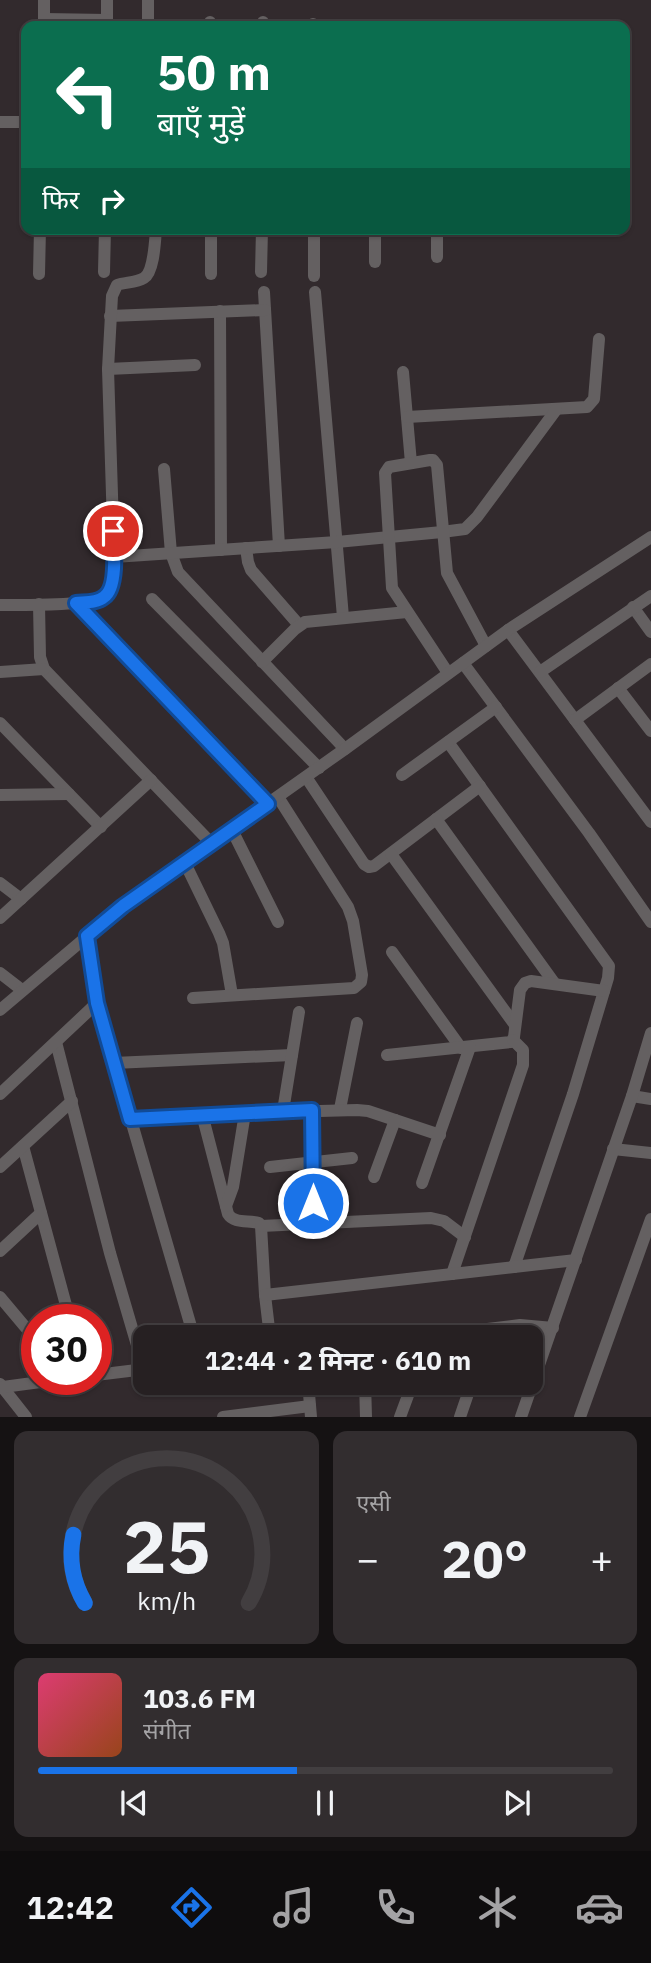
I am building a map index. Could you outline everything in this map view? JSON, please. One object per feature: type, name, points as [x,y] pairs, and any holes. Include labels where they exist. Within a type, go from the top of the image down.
[{"type":"street","points":[[44,0],[44,21]]},
{"type":"street","points":[[107,0],[107,21]]},
{"type":"street","points":[[148,0],[148,21]]},
{"type":"street","points":[[0,122],[21,122]]},
{"type":"street","points":[[39,274],[40,235]]},
{"type":"street","points":[[104,272],[105,235]]},
{"type":"street","points":[[0,605],[76,603],[100,600],[106,596],[112,581],[114,558],[108,369],[112,296],[117,285],[143,279],[150,271],[155,235]]},
{"type":"street","points":[[211,235],[211,274]]},
{"type":"street","points":[[261,272],[262,235]]},
{"type":"street","points":[[314,235],[314,276]]},
{"type":"street","points":[[375,235],[375,262]]},
{"type":"street","points":[[437,235],[437,257]]},
{"type":"street","points":[[264,292],[279,546]]},
{"type":"street","points":[[314,292],[343,617]]},
{"type":"street","points":[[110,316],[265,310]]},
{"type":"street","points":[[220,311],[220,550]]},
{"type":"street","points":[[407,417],[582,409],[594,399],[599,339]]},
{"type":"street","points":[[108,369],[195,365]]},
{"type":"street","points":[[403,372],[411,463]]},
{"type":"street","points":[[114,558],[388,538],[465,529],[556,410]]},
{"type":"street","points":[[448,673],[392,588],[385,473],[389,467],[433,460],[438,465],[447,573],[486,646]]},
{"type":"street","points":[[164,469],[171,553],[178,572],[345,749]]},
{"type":"street","points":[[0,1010],[123,906],[508,630],[651,537]]},
{"type":"street","points":[[246,548],[251,570],[299,625]]},
{"type":"street","points":[[540,672],[651,596]]},
{"type":"street","points":[[152,599],[319,768]]},
{"type":"street","points":[[76,603],[273,800],[348,907],[353,921],[362,975],[361,982],[354,988],[193,998]]},
{"type":"street","points":[[39,604],[40,657],[44,669],[212,844]]},
{"type":"street","points":[[633,607],[651,632]]},
{"type":"street","points":[[262,662],[299,625],[311,620],[407,612]]},
{"type":"street","points":[[508,630],[651,822]]},
{"type":"street","points":[[463,663],[589,833],[651,922]]},
{"type":"street","points":[[575,720],[651,663]]},
{"type":"street","points":[[0,672],[44,669]]},
{"type":"street","points":[[618,688],[651,731]]},
{"type":"street","points":[[402,775],[496,707]]},
{"type":"street","points":[[0,723],[101,827]]},
{"type":"street","points":[[0,741],[18,741]]},
{"type":"street","points":[[448,742],[607,961],[610,971],[573,1094],[514,1267]]},
{"type":"street","points":[[306,777],[366,867],[374,866],[391,854],[480,786]]},
{"type":"street","points":[[0,918],[151,780]]},
{"type":"street","points":[[0,795],[69,794]]},
{"type":"street","points":[[436,819],[555,984]]},
{"type":"street","points":[[232,830],[278,922]]},
{"type":"street","points":[[391,854],[516,1025]]},
{"type":"street","points":[[185,863],[223,943],[232,995]]},
{"type":"street","points":[[0,883],[21,899]]},
{"type":"street","points":[[87,936],[97,1003],[190,1325]]},
{"type":"street","points":[[392,952],[466,1047]]},
{"type":"street","points":[[0,972],[22,990]]},
{"type":"street","points":[[387,1055],[508,1043],[513,1040],[522,986],[531,981],[604,991]]},
{"type":"street","points":[[0,1094],[97,1003]]},
{"type":"street","points":[[284,1111],[299,1012]]},
{"type":"street","points":[[340,1109],[357,1023]]},
{"type":"street","points":[[521,1417],[632,1096],[651,1033]]},
{"type":"street","points":[[452,1274],[523,1065],[523,1050],[513,1040]]},
{"type":"street","points":[[56,1042],[133,1331]]},
{"type":"street","points":[[422,1183],[466,1047]]},
{"type":"street","points":[[114,1063],[292,1055]]},
{"type":"street","points":[[632,1096],[651,1099]]},
{"type":"street","points":[[0,1167],[72,1101]]},
{"type":"street","points":[[130,1119],[340,1109],[368,1111],[439,1135]]},
{"type":"street","points":[[312,1110],[313,1224]]},
{"type":"street","points":[[226,1206],[233,1187],[245,1113]]},
{"type":"street","points":[[202,1114],[230,1218],[255,1221],[261,1226],[269,1325]]},
{"type":"street","points":[[374,1177],[395,1120]]},
{"type":"street","points":[[23,1146],[66,1304]]},
{"type":"street","points":[[613,1149],[651,1153]]},
{"type":"street","points":[[270,1167],[352,1158]]},
{"type":"street","points":[[0,1251],[41,1213]]},
{"type":"street","points":[[261,1226],[438,1218],[465,1237]]},
{"type":"street","points":[[580,1417],[651,1219]]},
{"type":"street","points":[[265,1296],[576,1260]]},
{"type":"street","points":[[0,1297],[21,1322]]},
{"type":"street","points":[[543,1327],[553,1328]]},
{"type":"street","points":[[112,1373],[133,1370]]},
{"type":"street","points":[[1,1385],[21,1383]]},
{"type":"street","points":[[1,1385],[26,1417]]},
{"type":"street","points":[[365,1395],[366,1417]]},
{"type":"street","points":[[400,1417],[408,1395]]},
{"type":"street","points":[[460,1417],[468,1395]]},
{"type":"street","points":[[223,1417],[311,1411]]},
{"type":"route","points":[[113,531],[114,558],[109,592],[100,600],[76,603],[268,804],[123,906],[87,936],[97,1003],[130,1119],[312,1110],[313,1203]]}]
